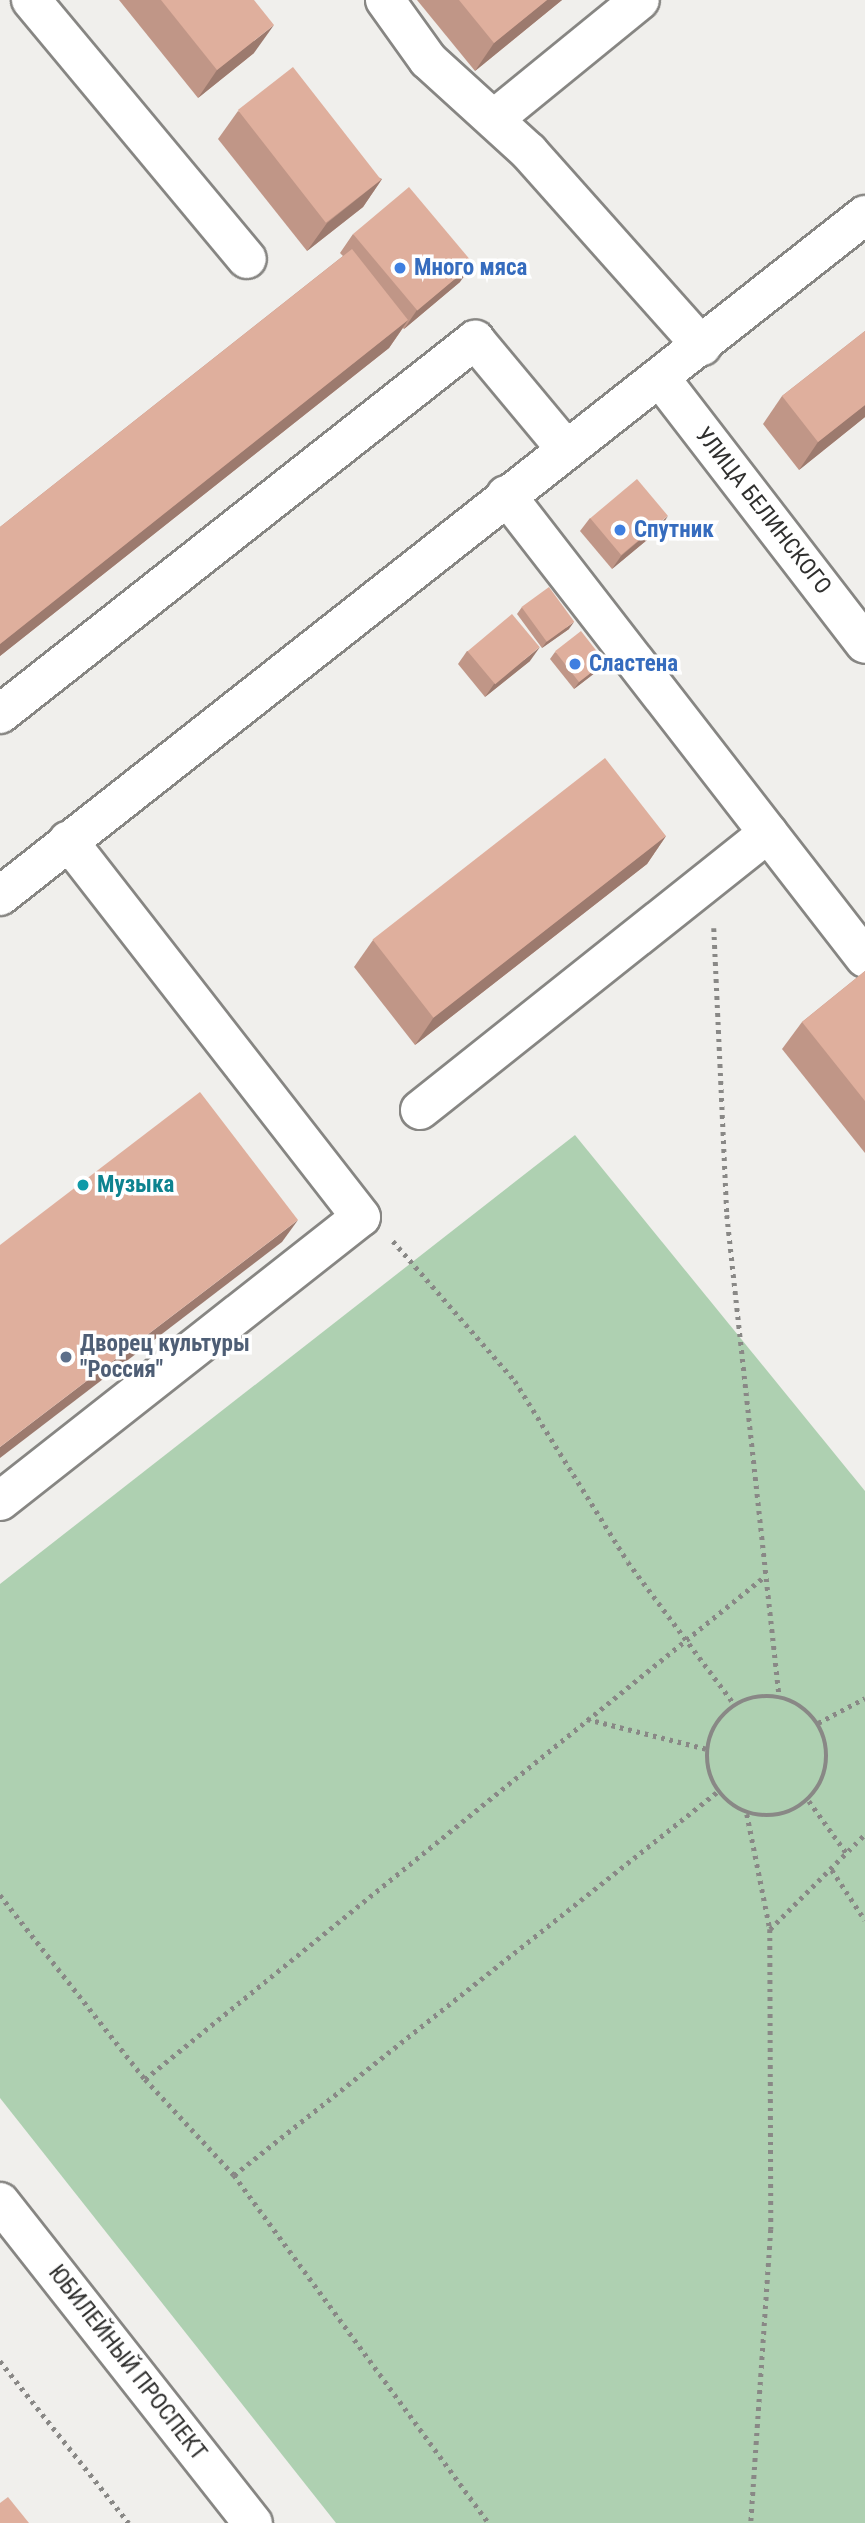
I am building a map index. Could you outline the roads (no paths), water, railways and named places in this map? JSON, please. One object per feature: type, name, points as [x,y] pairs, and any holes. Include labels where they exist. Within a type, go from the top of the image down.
[{"type":"main road","points":[[31,0],[247,259]]},
{"type":"main road","points":[[385,0],[428,60],[530,152],[702,346]]},
{"type":"main road","points":[[494,119],[640,0]]},
{"type":"main road","points":[[0,896],[565,448],[661,379],[865,215]]},
{"type":"main road","points":[[0,714],[475,340],[565,448]]},
{"type":"main road","name":"УЛИЦА БЕЛИНСКОГО","points":[[661,379],[865,644]]},
{"type":"main road","points":[[506,495],[865,958]]},
{"type":"main road","points":[[421,1110],[768,833]]},
{"type":"main road","points":[[0,1501],[361,1217],[68,841]]},
{"type":"main road","name":"ЮБИЛЕЙНЫЙ ПРОСПЕКТ","points":[[0,2203],[253,2523]]},
{"type":"place","name":"Много мяса","points":[[400,268]]},
{"type":"place","name":"Спутник","points":[[620,530]]},
{"type":"place","name":"Сластена","points":[[575,664]]},
{"type":"place","name":"Музыка","points":[[83,1185]]},
{"type":"place","name":"Дворец культуры \"Россия\"","points":[[66,1357]]}]
